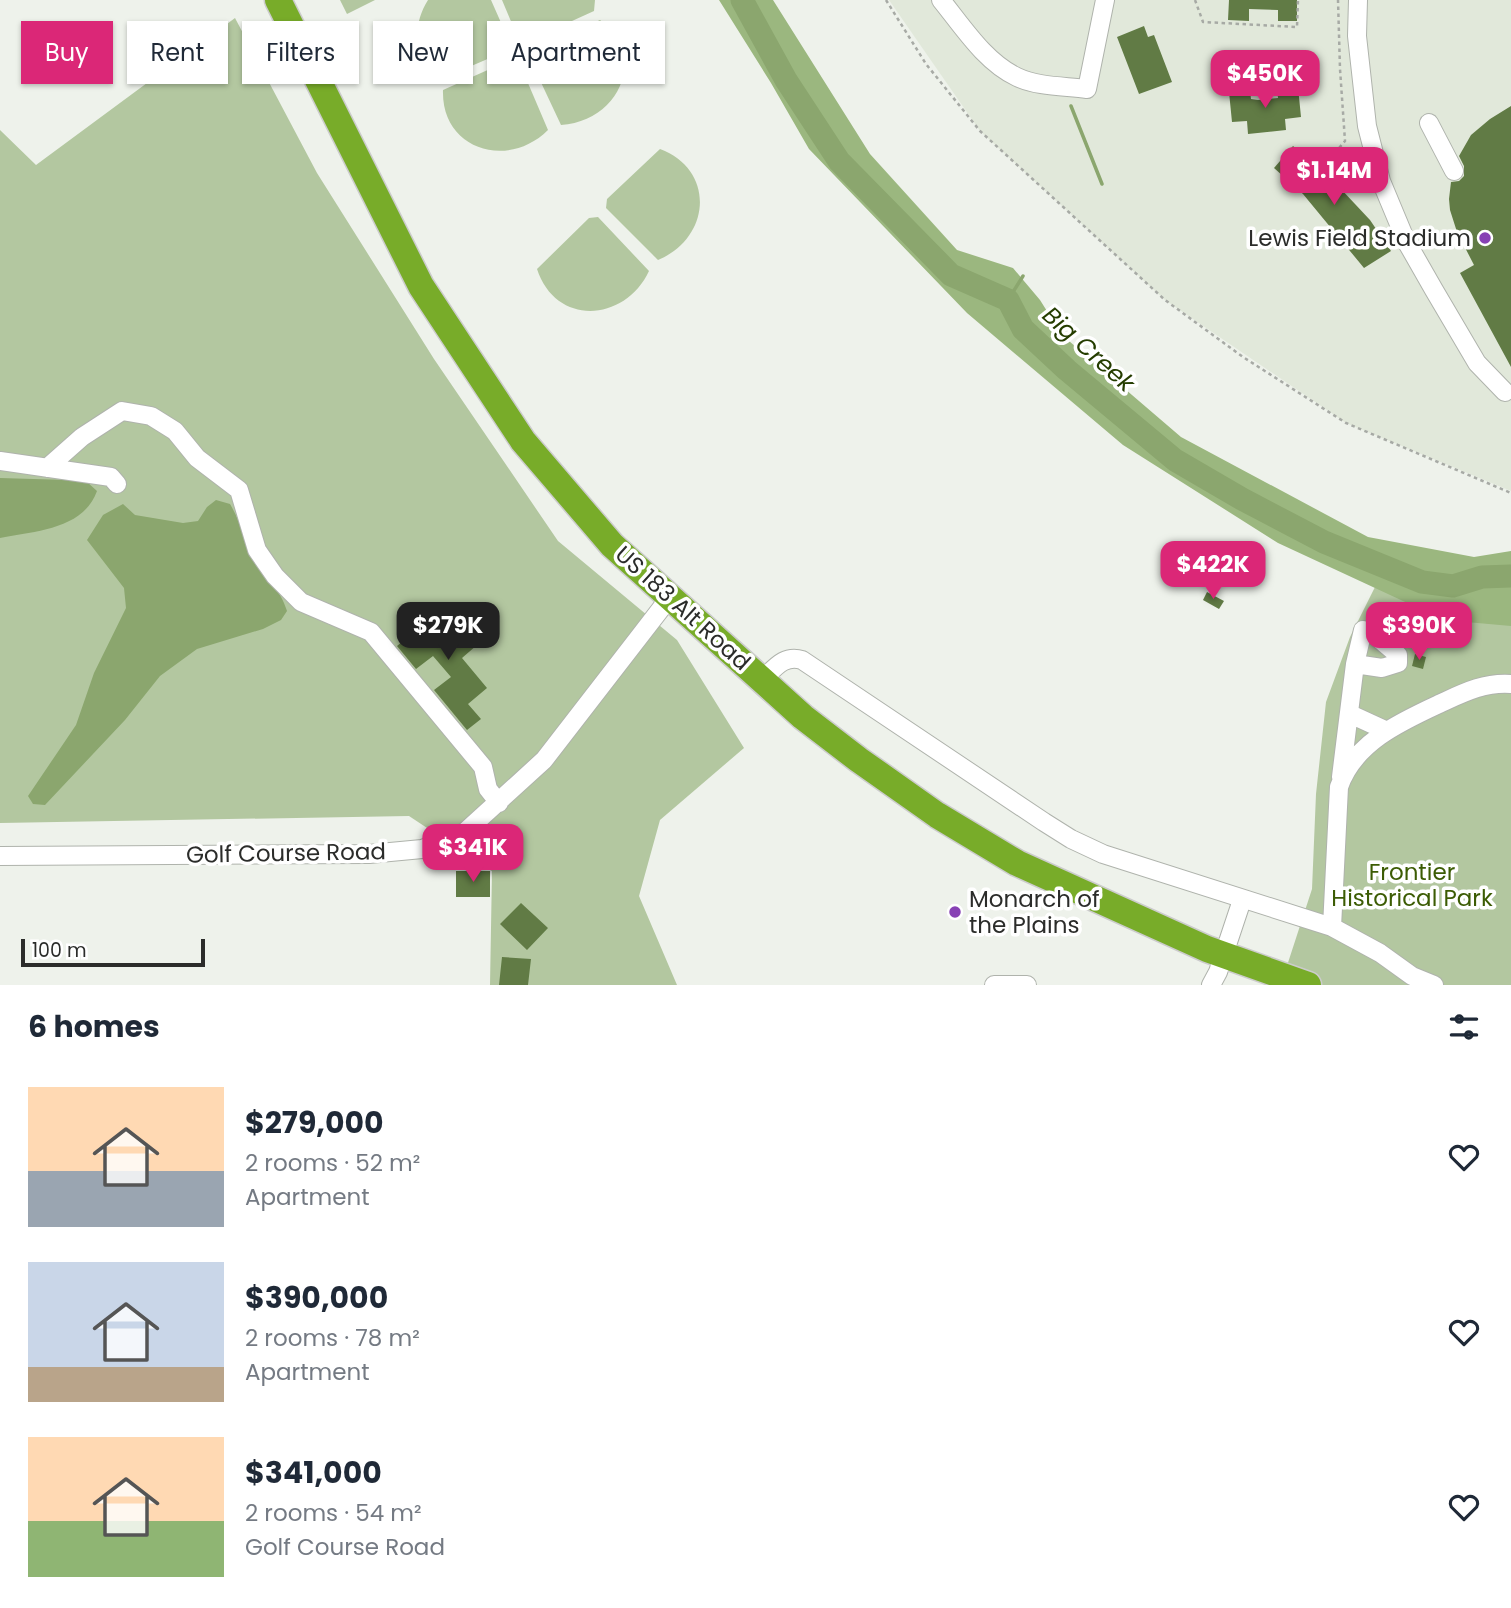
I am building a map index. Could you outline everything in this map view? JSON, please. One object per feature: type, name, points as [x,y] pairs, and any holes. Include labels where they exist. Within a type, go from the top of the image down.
[{"type":"highway","name":"US 183 Alt Road","points":[[278,0],[421,286],[523,441],[612,545],[803,717],[937,815],[1017,863],[1224,956],[1308,985]]},
{"type":"street","points":[[941,0],[985,53],[1017,77],[1043,84],[1087,89],[1105,0]]},
{"type":"street","points":[[1358,0],[1357,36],[1367,120],[1381,181],[1406,241],[1434,290],[1477,363],[1505,392]]},
{"type":"street","points":[[1429,123],[1454,171]]},
{"type":"street","points":[[47,468],[82,436],[122,411],[151,416],[174,431],[197,458],[239,490],[257,550],[275,576],[301,602],[370,632],[483,767],[488,789],[499,803]]},
{"type":"street","points":[[0,461],[111,477],[117,484]]},
{"type":"street","name":"Golf Course Road","points":[[0,856],[369,853],[422,849],[465,832],[544,760],[670,597]]},
{"type":"street","points":[[762,680],[784,660],[802,660],[1071,839],[1103,854],[1332,927],[1380,953],[1412,976],[1434,985]]},
{"type":"street","points":[[1332,927],[1339,787],[1355,664]]},
{"type":"street","points":[[1339,787],[1351,764],[1387,730],[1479,686],[1511,684]]},
{"type":"street","points":[[1350,714],[1387,730]]},
{"type":"street","points":[[1211,985],[1224,956],[1242,900]]},
{"type":"street","points":[[994,985],[1027,985]]},
{"type":"path","points":[[886,0],[926,64],[980,131],[1165,300],[1242,357],[1346,423],[1511,493]]},
{"type":"path","points":[[1195,0],[1203,22],[1297,27],[1298,0]]},
{"type":"path","points":[[1321,169],[1345,141],[1338,0]]},
{"type":"shaded area","points":[[719,0],[773,0],[870,154],[957,250],[1013,268],[1040,300],[1062,335],[1181,437],[1368,537],[1474,557],[1511,551],[1511,626],[1444,620],[1278,543],[1123,445],[967,313],[809,149]]},
{"type":"shaded area","points":[[889,0],[1511,0],[1511,491],[1346,423],[1165,300],[980,131]]},
{"type":"shaded area","points":[[0,478],[87,482],[97,491],[81,514],[69,521],[42,530],[0,538]]},
{"type":"shaded area","points":[[216,500],[230,504],[255,562],[278,592],[287,611],[281,620],[263,629],[197,649],[160,676],[125,720],[45,805],[33,804],[28,796],[76,725],[94,673],[126,608],[124,588],[87,540],[103,515],[123,504],[135,515],[183,523],[198,521],[207,507]]},
{"type":"green space","points":[[340,0],[375,0],[347,14]]},
{"type":"green space","points":[[428,0],[491,0],[500,21],[487,21],[487,59],[473,65],[473,21],[419,21]]},
{"type":"green space","points":[[502,0],[595,0],[594,11],[572,21],[511,21]]},
{"type":"green space","points":[[235,18],[242,31],[242,84],[270,84],[317,173],[434,359],[558,541],[677,640],[744,748],[660,820],[639,896],[677,985],[490,985],[492,871],[409,816],[0,823],[0,130],[36,165],[146,84],[228,84],[228,23]]},
{"type":"green space","points":[[487,70],[487,84],[528,84],[548,130],[532,142],[514,149],[497,151],[480,148],[465,140],[453,127],[445,111],[443,90],[456,84],[473,84],[473,77]]},
{"type":"green space","points":[[542,84],[620,84],[611,100],[598,112],[581,121],[561,125]]},
{"type":"green space","points":[[660,149],[678,159],[691,172],[698,188],[700,204],[697,221],[689,236],[676,250],[658,260],[606,208],[607,199]]},
{"type":"green space","points":[[598,217],[649,271],[638,288],[624,300],[608,308],[591,311],[574,309],[559,301],[546,288],[537,269],[589,218]]},
{"type":"green space","name":"Frontier Historical Park","points":[[1391,555],[1511,576],[1511,985],[1311,985],[1283,978],[1312,889],[1316,794],[1326,702],[1350,637]]},
{"type":"building","points":[[1229,0],[1297,0],[1297,21],[1278,21],[1278,10],[1249,9],[1249,21],[1228,20]]},
{"type":"building","points":[[1144,26],[1148,37],[1154,35],[1172,82],[1139,94],[1117,37]]},
{"type":"building","points":[[1298,87],[1301,117],[1285,119],[1286,130],[1248,134],[1247,121],[1232,122],[1229,92],[1250,90],[1251,99],[1258,100],[1278,98],[1277,89]]},
{"type":"building","name":"Lewis Field Stadium","points":[[1511,106],[1511,367],[1460,273],[1474,265],[1457,232],[1449,199],[1451,182],[1459,181],[1464,176],[1464,166],[1459,156],[1471,135]]},
{"type":"building","points":[[1293,146],[1325,172],[1370,220],[1391,251],[1364,268],[1303,194],[1274,168]]},
{"type":"building","points":[[1207,592],[1224,601],[1219,609],[1203,600]]},
{"type":"building","points":[[446,606],[477,645],[462,658],[487,688],[468,704],[481,719],[467,730],[434,690],[451,677],[433,656],[416,669],[397,646]]},
{"type":"building","points":[[1415,654],[1426,657],[1423,669],[1412,666]]},
{"type":"building","points":[[456,871],[490,871],[490,897],[456,897]]},
{"type":"building","points":[[521,903],[548,928],[527,950],[500,924]]},
{"type":"building","points":[[502,957],[531,959],[528,985],[499,985]]},
{"type":"waterway","name":"Big Creek","points":[[742,0],[786,80],[839,161],[951,275],[1008,300],[1023,329],[1067,370],[1175,460],[1324,542],[1422,582],[1453,586],[1482,577],[1511,576]]},
{"type":"waterway","points":[[1071,106],[1102,184]]},
{"type":"waterway","points":[[1008,300],[1023,276]]},
{"type":"place","name":"Lewis Field Stadium","points":[[1485,238]]},
{"type":"place","name":"Monarch of the Plains","points":[[955,912]]}]
